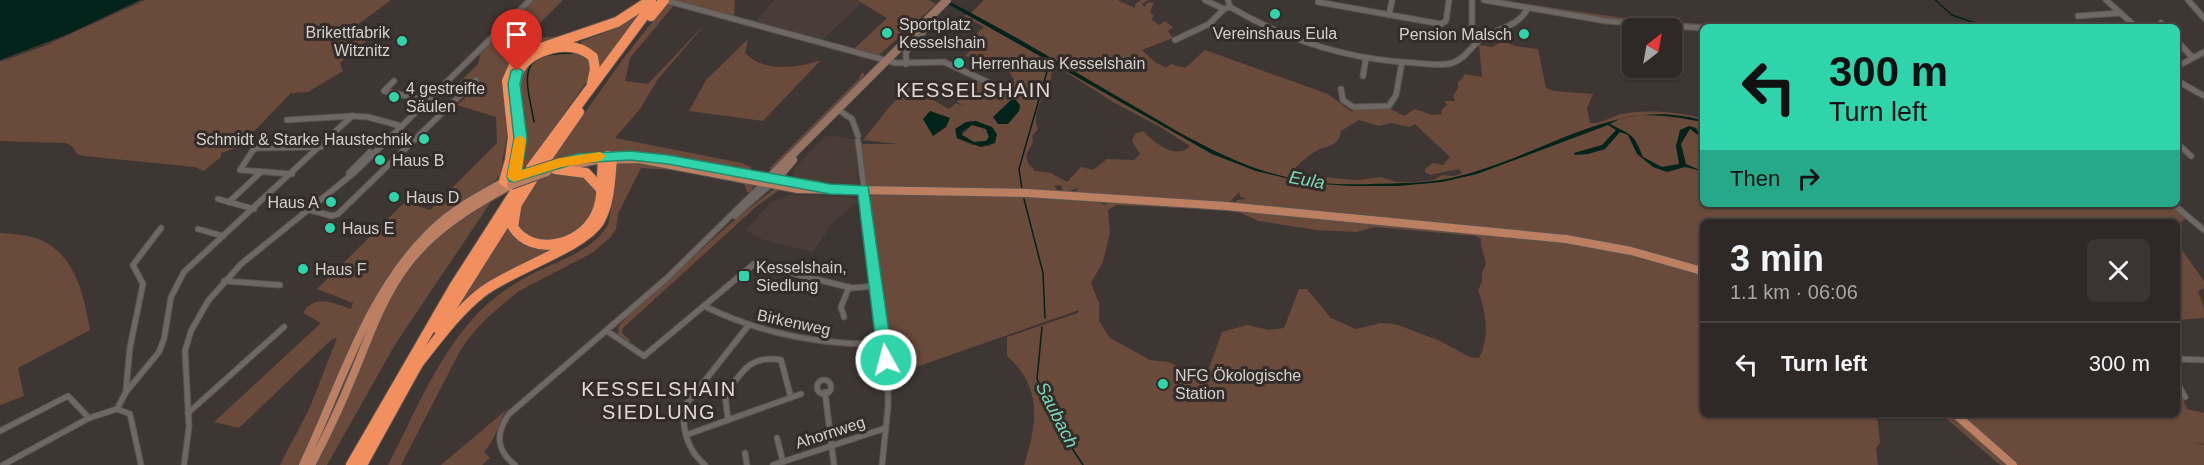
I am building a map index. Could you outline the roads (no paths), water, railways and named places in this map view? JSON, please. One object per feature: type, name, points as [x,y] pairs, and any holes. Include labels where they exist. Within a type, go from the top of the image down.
[{"type":"highway","points":[[608,158],[600,188],[598,211],[589,226],[568,240],[549,244],[527,242],[515,232],[513,221],[517,202],[507,84],[510,70],[522,58],[537,49],[614,24],[651,0]]},
{"type":"highway","points":[[531,168],[592,83],[663,1]]},
{"type":"highway","points":[[543,164],[601,81],[663,1]]},
{"type":"highway","points":[[351,465],[515,180],[520,138],[514,78],[520,66],[544,51],[574,47],[593,57],[595,69],[592,83]]},
{"type":"highway","points":[[417,365],[446,327],[477,297],[508,274],[577,241],[598,223],[607,202],[608,158]]},
{"type":"highway","points":[[557,166],[586,172],[596,179],[600,188]]},
{"type":"highway","points":[[362,465],[417,365],[517,202]]},
{"type":"main road","points":[[771,181],[808,139],[947,0]]},
{"type":"main road","points":[[303,465],[330,412],[379,298],[397,268],[417,243],[447,216],[470,200],[515,180],[557,166],[608,158],[666,163],[771,181],[798,189],[1027,193],[1147,200],[1492,231],[1598,244],[1700,270]]},
{"type":"main road","points":[[311,465],[342,402],[385,301],[407,264],[423,246],[454,219],[515,180]]},
{"type":"main road","points":[[1958,417],[2013,465]]},
{"type":"street","points":[[184,465],[189,440],[185,382],[188,341],[208,301],[224,281],[249,258],[310,210],[429,101],[530,0]]},
{"type":"street","points":[[1205,0],[1300,43],[1366,58],[1402,62],[1453,63],[1462,59],[1476,43],[1519,22],[1528,8]]},
{"type":"street","points":[[1175,40],[1209,24],[1221,15],[1227,8],[1228,0]]},
{"type":"street","points":[[1389,15],[1392,0]]},
{"type":"street","points":[[1315,11],[1318,1],[1445,23],[1449,0]]},
{"type":"street","points":[[1472,0],[1472,38],[1476,43]]},
{"type":"street","points":[[1484,0],[1616,22],[1700,28]]},
{"type":"street","points":[[2106,0],[2133,24]]},
{"type":"street","points":[[2188,0],[2204,18]]},
{"type":"street","points":[[663,1],[906,64],[944,62],[994,85]]},
{"type":"street","points":[[2078,16],[2120,13]]},
{"type":"street","points":[[906,64],[906,52],[928,27],[924,21]]},
{"type":"street","points":[[2180,44],[2192,57]]},
{"type":"street","points":[[2180,63],[2204,52]]},
{"type":"street","points":[[1363,76],[1366,58]]},
{"type":"street","points":[[1341,89],[1343,100],[1353,107],[1389,106],[1396,95],[1402,62]]},
{"type":"street","points":[[310,210],[334,216],[338,214],[476,80]]},
{"type":"street","points":[[394,81],[384,91],[429,101]]},
{"type":"street","points":[[2180,82],[2204,96]]},
{"type":"street","points":[[837,110],[851,116],[858,139],[889,392],[882,465]]},
{"type":"street","points":[[287,120],[352,116],[368,117],[401,126]]},
{"type":"street","points":[[117,410],[126,392],[159,352],[164,339],[171,297],[179,279],[193,262],[292,174],[352,116]]},
{"type":"street","points":[[2180,146],[2192,156]]},
{"type":"street","points":[[292,174],[240,170],[253,150],[257,148],[321,147]]},
{"type":"street","points":[[229,202],[261,172]]},
{"type":"street","points":[[515,465],[505,458],[498,447],[500,430],[509,414],[607,331],[771,181]]},
{"type":"street","points":[[218,199],[254,208]]},
{"type":"street","points":[[2177,207],[2204,230]]},
{"type":"street","points":[[126,392],[130,347],[144,281],[133,268],[133,264],[160,228]]},
{"type":"street","points":[[198,229],[223,236]]},
{"type":"street","points":[[607,331],[644,356],[754,264],[849,287],[875,286]]},
{"type":"street","points":[[224,281],[280,285]]},
{"type":"street","points":[[844,317],[841,307],[849,287]]},
{"type":"street","name":"Birkenweg","points":[[704,306],[731,321],[820,343],[883,344]]},
{"type":"street","points":[[705,465],[694,455],[686,435],[683,415],[686,402],[748,326]]},
{"type":"street","points":[[188,413],[284,327]]},
{"type":"street","points":[[728,420],[725,395],[750,363],[757,359],[771,357],[781,360],[791,398]]},
{"type":"street","points":[[2180,359],[2204,360]]},
{"type":"street","points":[[2180,388],[2185,397]]},
{"type":"street","points":[[825,393],[834,465]]},
{"type":"street","points":[[686,435],[801,394]]},
{"type":"street","points":[[0,431],[68,396],[89,418]]},
{"type":"street","points":[[3,465],[89,418],[117,410],[130,414],[141,465]]},
{"type":"street","name":"Ahornweg","points":[[773,465],[886,428]]},
{"type":"street","name":"Ahornweg","points":[[777,438],[783,462]]},
{"type":"street","points":[[745,453],[747,465]]},
{"type":"waterway","points":[[1935,0],[1952,15],[1978,24]]},
{"type":"waterway","points":[[580,44],[579,41],[615,28]]},
{"type":"waterway","points":[[534,122],[527,82],[532,64],[540,58],[553,54],[572,53]]},
{"type":"waterway","name":"Saubach","points":[[1022,189],[1019,169],[1050,61]]},
{"type":"waterway","name":"Saubach","points":[[1024,199],[1043,273],[1045,318]]},
{"type":"waterway","name":"Saubach","points":[[1042,327],[1037,379],[1070,445],[1083,465]]},
{"type":"place","name":"Vereinshaus Eula","points":[[1275,14]]},
{"type":"place","name":"Sportplatz Kesselshain","points":[[887,33]]},
{"type":"place","name":"Pension Malsch","points":[[1524,34]]},
{"type":"place","name":"Brikettfabrik Witznitz","points":[[402,41]]},
{"type":"place","name":"Herrenhaus Kesselshain","points":[[959,63]]},
{"type":"place","name":"4 gestreifte Säulen","points":[[394,97]]},
{"type":"place","name":"Schmidt & Starke Haustechnik","points":[[424,139]]},
{"type":"place","name":"Haus B","points":[[380,160]]},
{"type":"place","name":"Haus D","points":[[394,197]]},
{"type":"place","name":"Haus A","points":[[331,202]]},
{"type":"place","name":"Haus E","points":[[330,228]]},
{"type":"place","name":"Haus F","points":[[303,269]]},
{"type":"place","name":"Kesselshain, Siedlung","points":[[744,276]]},
{"type":"place","name":"NFG Ökologische Station","points":[[1163,384]]},
{"type":"district","name":"KESSELSHAIN","points":[[974,90]]},
{"type":"district","name":"KESSELSHAIN SIEDLUNG","points":[[659,400]]},
{"type":"water label","name":"Eula","points":[[1307,180]]}]
